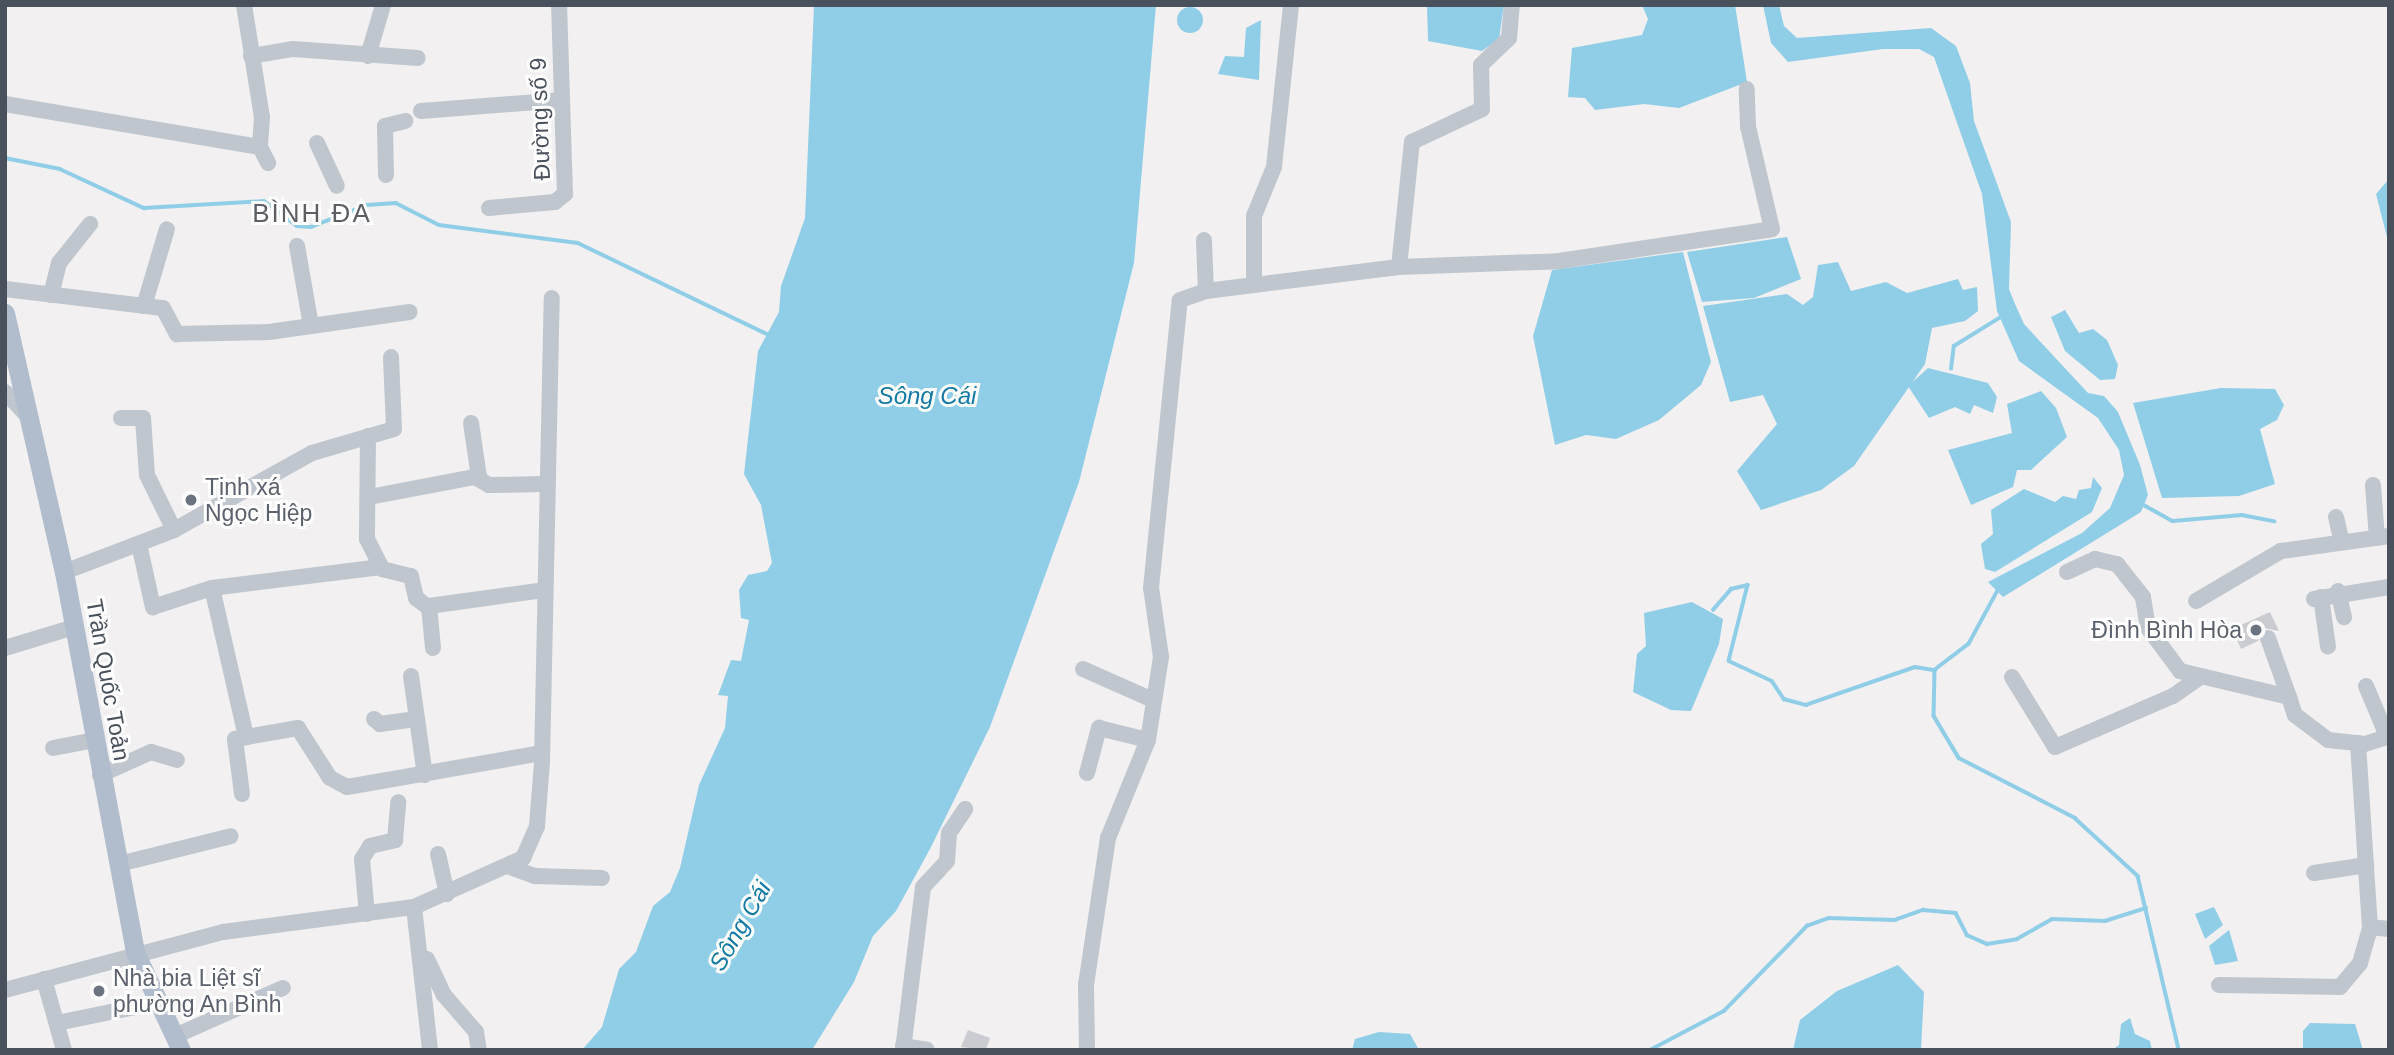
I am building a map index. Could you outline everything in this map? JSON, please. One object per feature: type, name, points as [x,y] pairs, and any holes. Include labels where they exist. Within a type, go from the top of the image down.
[{"type":"main road","name":"Trần Quốc Toản","points":[[5,313],[64,572],[135,952],[178,1043]]},
{"type":"street","points":[[244,5],[262,117],[260,147],[268,163]]},
{"type":"street","points":[[368,56],[383,5]]},
{"type":"street","name":"Đường số 9","points":[[489,208],[562,200],[559,5]]},
{"type":"street","points":[[1254,285],[1254,216],[1272,181],[1291,5]]},
{"type":"street","points":[[1399,267],[1412,142],[1482,109],[1481,65],[1509,38],[1511,5]]},
{"type":"street","points":[[251,56],[293,49],[418,58]]},
{"type":"street","points":[[1087,1050],[1086,985],[1108,838],[1148,740],[1161,657],[1152,588],[1175,391],[1176,307],[1206,291],[1399,267],[1559,261],[1772,229],[1748,127],[1747,89]]},
{"type":"street","points":[[421,111],[562,100]]},
{"type":"street","points":[[5,104],[260,147]]},
{"type":"street","points":[[386,175],[385,126],[405,121]]},
{"type":"street","points":[[317,143],[337,186]]},
{"type":"street","points":[[51,295],[60,263],[90,224]]},
{"type":"street","points":[[144,306],[167,229]]},
{"type":"street","points":[[1204,240],[1206,291]]},
{"type":"street","points":[[297,246],[311,324]]},
{"type":"street","points":[[5,289],[144,306],[168,312],[177,334],[311,324],[410,312]]},
{"type":"street","points":[[7,987],[135,952],[223,932],[414,907],[510,867],[532,844],[542,753],[545,484],[552,298]]},
{"type":"street","points":[[64,572],[174,530],[291,463],[396,427],[391,357]]},
{"type":"street","points":[[5,392],[27,416]]},
{"type":"street","points":[[121,418],[143,418],[148,475],[174,530]]},
{"type":"street","points":[[471,423],[479,477],[489,485],[545,484]]},
{"type":"street","points":[[368,436],[369,497],[366,532],[381,567]]},
{"type":"street","points":[[369,497],[479,477]]},
{"type":"street","points":[[2196,601],[2281,551],[2340,539],[2383,537],[2373,485]]},
{"type":"street","points":[[2336,517],[2340,539]]},
{"type":"street","points":[[139,544],[153,607],[212,588],[381,567],[411,576],[416,598],[428,607],[544,590]]},
{"type":"street","points":[[2067,572],[2095,559],[2117,565],[2143,597],[2148,628],[2174,667],[2200,677],[2289,697]]},
{"type":"street","points":[[2328,647],[2317,598],[2339,591],[2389,586]]},
{"type":"street","points":[[212,588],[246,737]]},
{"type":"street","points":[[2339,591],[2344,617]]},
{"type":"street","points":[[428,607],[433,648]]},
{"type":"street","points":[[5,648],[74,626]]},
{"type":"street","points":[[2268,638],[2289,697],[2313,733],[2358,743],[2388,736],[2366,686]]},
{"type":"street","points":[[1083,669],[1153,699]]},
{"type":"street","points":[[411,676],[425,775]]},
{"type":"street","points":[[2012,677],[2055,747],[2173,696],[2200,677]]},
{"type":"street","points":[[374,719],[380,724],[417,719]]},
{"type":"street","points":[[242,794],[234,743],[246,737],[298,728],[330,778],[347,787],[542,753]]},
{"type":"street","points":[[1087,773],[1099,728],[1148,740]]},
{"type":"street","points":[[53,748],[95,740]]},
{"type":"street","points":[[2219,985],[2340,987],[2360,963],[2370,927],[2358,743]]},
{"type":"street","points":[[100,775],[151,752],[177,760]]},
{"type":"street","points":[[367,914],[362,859],[370,846],[395,840],[398,802]]},
{"type":"street","points":[[927,1050],[903,1048],[923,887],[947,861],[950,829],[965,809]]},
{"type":"street","points":[[118,864],[231,836]]},
{"type":"street","points":[[438,854],[447,894]]},
{"type":"street","points":[[2314,873],[2366,865]]},
{"type":"street","points":[[510,867],[535,876],[602,878]]},
{"type":"street","points":[[414,907],[421,945],[429,1050]]},
{"type":"street","points":[[2370,927],[2389,929]]},
{"type":"street","points":[[421,945],[444,995],[476,1032],[479,1050]]},
{"type":"street","points":[[44,979],[64,1050]]},
{"type":"street","points":[[178,1043],[283,988]]},
{"type":"street","points":[[57,1023],[159,1002]]},
{"type":"water","name":"Sông Cái","points":[[814,5],[1156,5],[1134,263],[1079,482],[990,727],[896,911],[873,936],[854,982],[812,1050],[582,1050],[602,1027],[619,969],[636,952],[653,906],[670,892],[680,868],[699,785],[725,728],[728,696],[718,695],[731,660],[741,661],[749,620],[741,618],[739,590],[748,575],[767,571],[772,563],[761,505],[744,474],[758,351],[779,312],[781,286],[805,218]]},
{"type":"water","points":[[1427,5],[1504,5],[1499,39],[1482,51],[1428,41]]},
{"type":"water","points":[[1642,5],[1735,5],[1747,82],[1679,108],[1644,104],[1595,110],[1585,98],[1568,97],[1572,48],[1642,35],[1648,19]]},
{"type":"water","points":[[1763,5],[1779,5],[1784,26],[1797,38],[1931,28],[1956,46],[1970,83],[1974,121],[2011,222],[2009,289],[2015,304],[2024,324],[2088,393],[2104,396],[2118,412],[2140,465],[2148,495],[2141,512],[2003,597],[1988,582],[2082,533],[2110,508],[2124,475],[2119,450],[2098,418],[2019,361],[1997,311],[1982,194],[1934,57],[1919,49],[1883,49],[1788,62],[1771,43]]},
{"type":"water","points":[[1190,7],[1199,11],[1203,20],[1199,29],[1190,33],[1181,29],[1177,20],[1181,11]]},
{"type":"water","points":[[1261,20],[1259,80],[1218,74],[1225,56],[1244,57],[1246,28]]},
{"type":"water","points":[[2389,179],[2389,245],[2376,194]]},
{"type":"water","points":[[1787,237],[1801,279],[1754,298],[1702,302],[1687,252]]},
{"type":"water","points":[[1683,252],[1711,362],[1701,385],[1659,420],[1616,439],[1586,435],[1555,445],[1533,336],[1552,270]]},
{"type":"water","points":[[1838,262],[1851,291],[1886,282],[1907,293],[1958,279],[1963,290],[1977,287],[1978,311],[1965,321],[1932,328],[1925,364],[1854,466],[1821,490],[1761,510],[1737,471],[1777,424],[1763,395],[1730,402],[1703,306],[1787,294],[1803,305],[1813,297],[1818,265]]},
{"type":"water","points":[[2065,310],[2079,333],[2093,329],[2107,340],[2118,365],[2115,379],[2100,380],[2065,351],[2051,317]]},
{"type":"water","points":[[1928,368],[1988,383],[1997,397],[1993,413],[1974,405],[1970,414],[1955,407],[1929,418],[1908,386]]},
{"type":"water","points":[[2221,388],[2275,389],[2284,405],[2277,420],[2260,429],[2275,484],[2239,496],[2162,498],[2133,403]]},
{"type":"water","points":[[2041,391],[2056,408],[2067,437],[2031,470],[2017,470],[2013,487],[1971,505],[1948,450],[2012,433],[2007,404]]},
{"type":"water","points":[[2093,477],[2102,488],[2092,512],[1995,572],[1985,569],[1981,544],[1993,534],[1991,510],[2024,489],[2055,502],[2063,496],[2076,499],[2079,490],[2091,488]]},
{"type":"water","points":[[1692,602],[1723,619],[1719,644],[1691,711],[1671,710],[1633,692],[1637,654],[1646,646],[1644,613]]},
{"type":"water","points":[[2214,907],[2223,925],[2205,939],[2195,914]]},
{"type":"water","points":[[2229,930],[2238,961],[2215,965],[2209,946]]},
{"type":"water","points":[[1898,965],[1924,992],[1921,1050],[1793,1050],[1800,1020],[1837,991]]},
{"type":"water","points":[[2130,1018],[2135,1034],[2150,1041],[2152,1050],[2112,1050],[2119,1045],[2121,1024]]},
{"type":"water","points":[[2310,1023],[2355,1024],[2363,1050],[2303,1050],[2303,1031]]},
{"type":"water","points":[[1379,1032],[1410,1034],[1419,1050],[1352,1050],[1355,1039]]},
{"type":"building","name":"Đình Bình Hòa","points":[[2270,612],[2279,631],[2264,628],[2258,641],[2241,649],[2232,629]]},
{"type":"building","points":[[968,1030],[990,1038],[986,1050],[961,1047]]},
{"type":"waterway","points":[[5,158],[60,169],[144,208],[264,201],[297,226],[311,227],[367,205],[396,203],[439,225],[578,243],[767,334]]},
{"type":"waterway","points":[[1951,369],[1954,346],[2004,315]]},
{"type":"waterway","points":[[2142,504],[2173,521],[2242,515],[2274,521]]},
{"type":"waterway","points":[[1713,610],[1731,589],[1748,585],[1729,661],[1772,681],[1784,699],[1806,705],[1915,667],[1935,670]]},
{"type":"waterway","points":[[2000,587],[1969,644],[1935,670],[1934,716],[1959,758],[2075,818],[2138,876],[2179,1050]]},
{"type":"waterway","points":[[1650,1050],[1724,1011],[1807,926],[1829,918],[1895,920],[1923,910],[1956,913],[1967,935],[1987,944],[2017,939],[2052,919],[2105,921],[2146,908]]},
{"type":"place","name":"Tịnh xá Ngọc Hiệp","points":[[191,500]]},
{"type":"place","name":"Đình Bình Hòa","points":[[2256,630]]},
{"type":"place","name":"Nhà bia Liệt sĩ phường An Bình","points":[[99,991]]},
{"type":"district","name":"BÌNH ĐA","points":[[312,214]]}]
